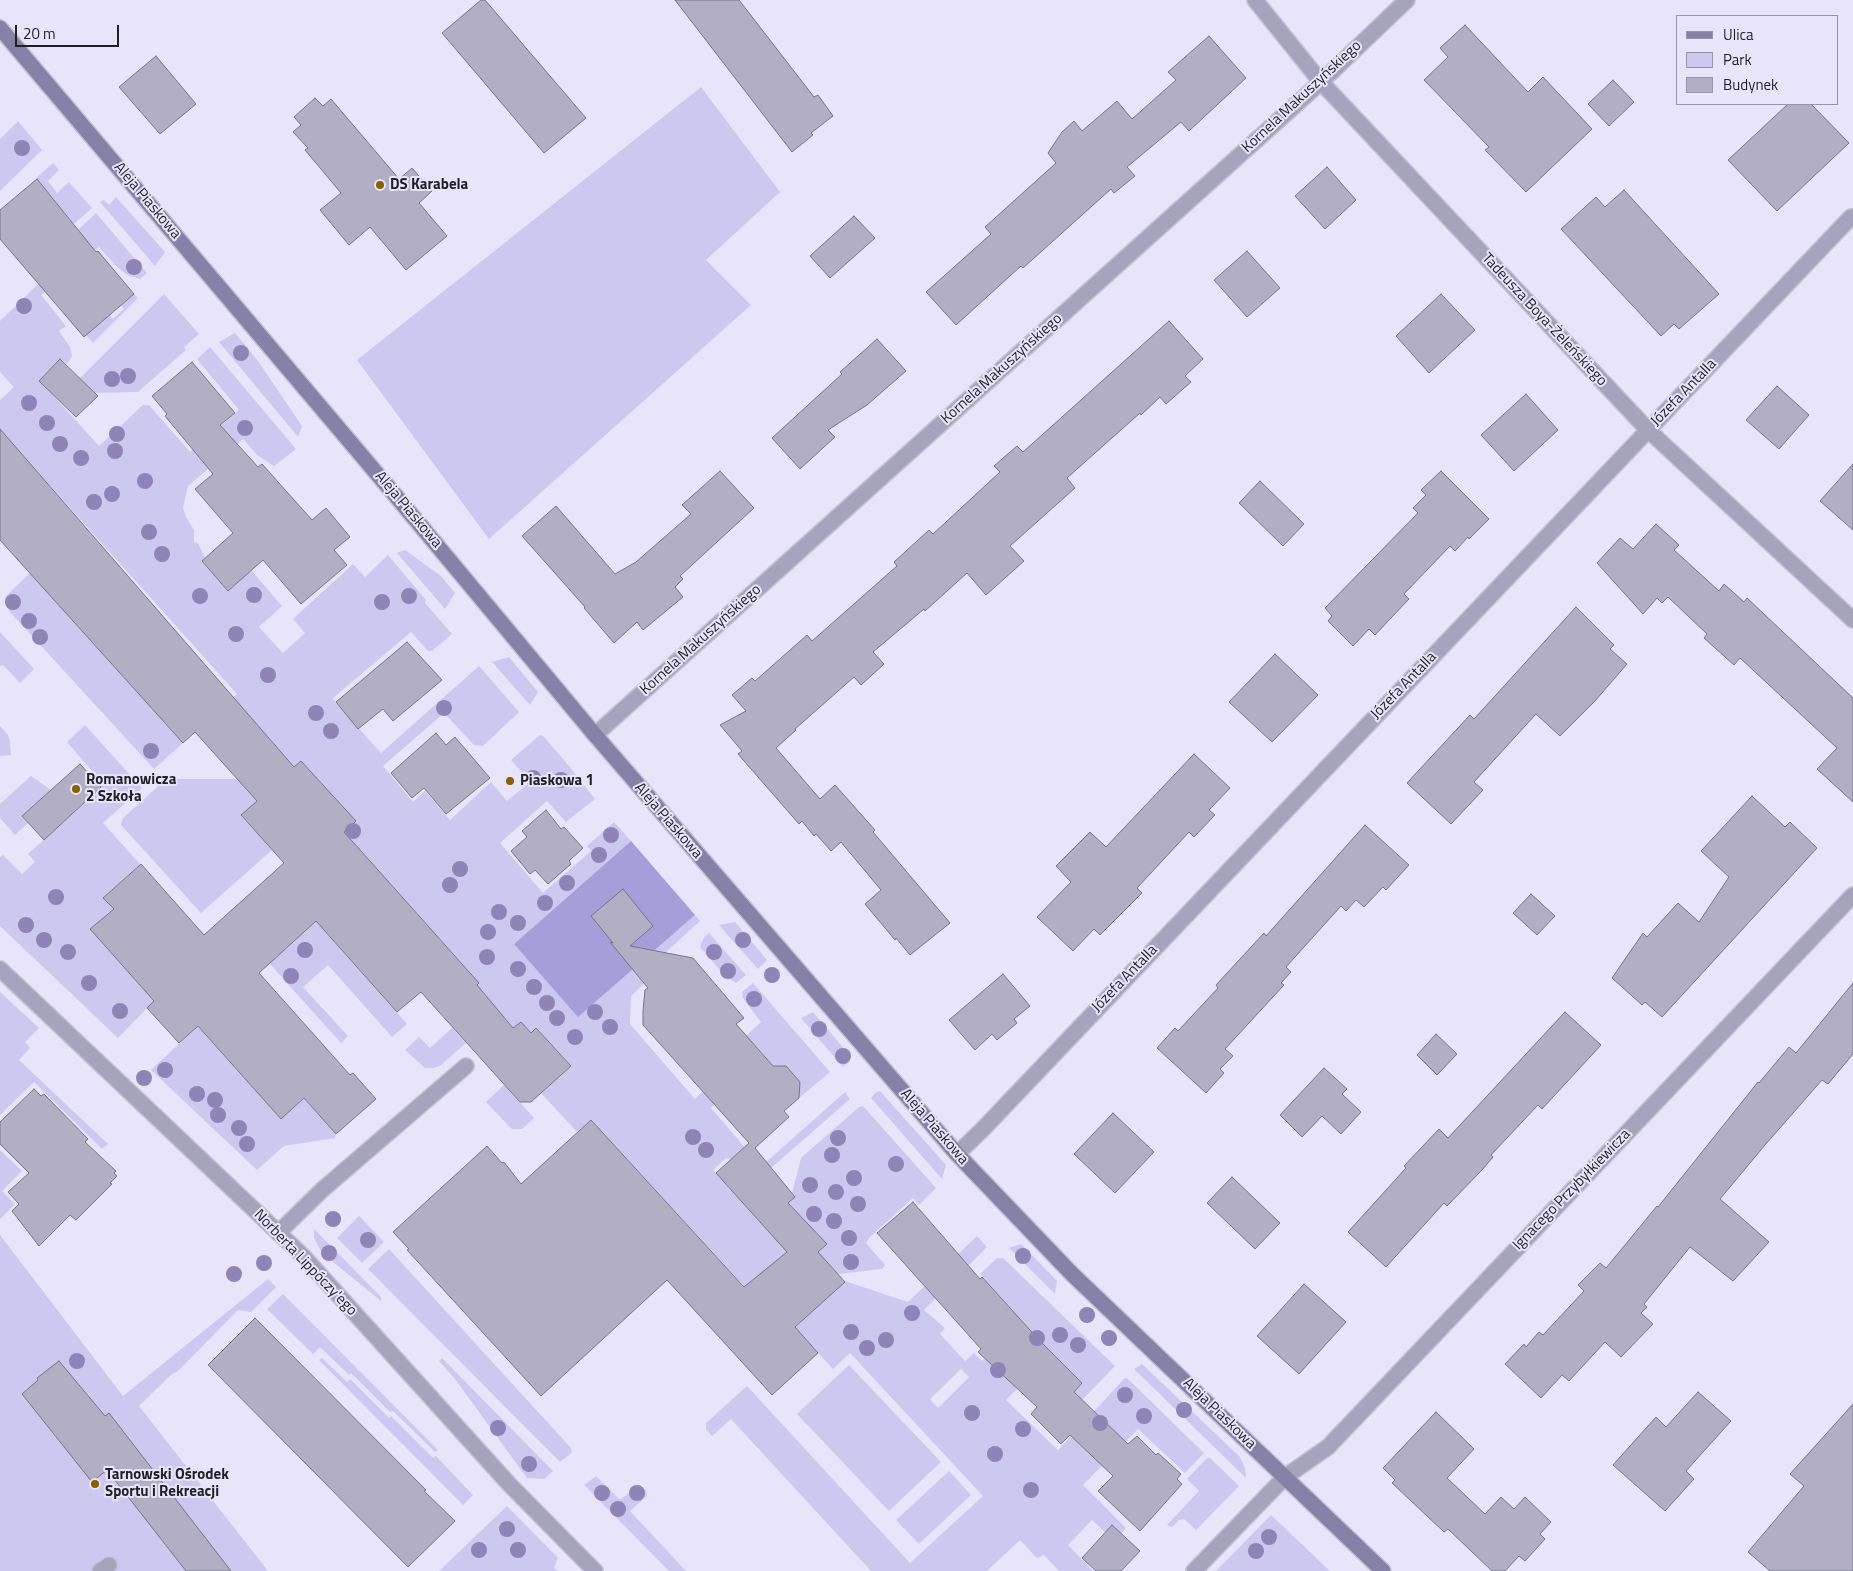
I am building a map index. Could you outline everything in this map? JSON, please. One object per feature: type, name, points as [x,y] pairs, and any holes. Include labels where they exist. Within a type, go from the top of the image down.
[{"type":"street","name":"Tadeusza Boya-Żeleńskiego","points":[[1255,0],[1321,82],[1648,430],[1853,620]]},
{"type":"street","name":"Kornela Makuszyńskiego","points":[[595,735],[1321,82],[1407,0]]},
{"type":"street","name":"Aleja Piaskowa","points":[[0,28],[395,495],[595,735],[957,1154],[1072,1274],[1383,1571]]},
{"type":"street","name":"Józefa Antalla","points":[[957,1154],[990,1122],[1851,217]]},
{"type":"street","name":"Ignacego Przybyłkiewicza","points":[[1285,1477],[1328,1447],[1853,894]]},
{"type":"street","name":"Norberta Lippóczy'ego","points":[[0,969],[303,1256],[509,1484],[595,1571]]},
{"type":"street","points":[[278,1233],[322,1190],[466,1066]]},
{"type":"street","points":[[1194,1571],[1285,1477]]},
{"type":"green space","points":[[701,87],[780,192],[706,260],[751,305],[489,539],[357,360]]},
{"type":"green space","points":[[18,121],[42,150],[0,191],[0,139]]},
{"type":"green space","points":[[53,163],[59,170],[48,181],[57,193],[69,182],[92,208],[74,224],[37,179]]},
{"type":"green space","points":[[116,197],[165,252],[155,266],[100,202],[104,200],[109,205]]},
{"type":"green space","points":[[96,213],[147,273],[140,279],[129,276],[117,267],[99,247],[41,295],[66,326],[59,331],[70,347],[72,356],[67,364],[61,359],[40,381],[99,446],[143,405],[149,405],[190,452],[239,410],[197,359],[210,347],[296,449],[274,466],[257,455],[243,439],[188,486],[183,508],[194,530],[194,542],[198,543],[205,558],[202,561],[228,591],[251,570],[282,606],[259,627],[283,653],[305,633],[293,619],[353,564],[365,577],[388,555],[452,634],[432,651],[428,651],[411,632],[333,698],[381,753],[479,666],[519,712],[483,746],[474,745],[444,713],[383,766],[413,802],[425,791],[450,820],[491,782],[507,801],[530,782],[511,760],[540,735],[564,760],[595,799],[566,822],[547,801],[500,843],[543,893],[591,851],[587,846],[614,822],[631,841],[514,944],[578,1016],[695,915],[700,921],[665,953],[670,960],[631,996],[630,1024],[695,1099],[704,1090],[726,1094],[711,1108],[748,1151],[738,1160],[726,1158],[713,1170],[829,1295],[845,1281],[908,1302],[977,1236],[987,1247],[924,1310],[945,1328],[940,1334],[965,1361],[974,1353],[982,1361],[1024,1324],[980,1274],[997,1258],[1003,1258],[1115,1366],[1082,1400],[1074,1391],[1082,1383],[1052,1354],[1006,1400],[1058,1450],[1127,1378],[1204,1453],[1185,1473],[1138,1429],[1083,1485],[1126,1528],[1114,1541],[1092,1520],[1068,1545],[1093,1571],[1059,1571],[1044,1555],[1038,1558],[1035,1556],[1020,1540],[987,1571],[871,1571],[731,1419],[712,1436],[706,1429],[706,1423],[747,1386],[910,1563],[983,1496],[850,1353],[833,1369],[752,1280],[745,1287],[591,1120],[577,1132],[541,1093],[571,1066],[536,1028],[531,1033],[521,1022],[513,1028],[506,1019],[456,1003],[479,983],[344,832],[355,821],[301,761],[294,767],[232,698],[237,694],[18,450],[0,465],[0,400],[14,387],[0,372],[0,321],[66,257],[59,248]],"holes":[[[961,1369],[969,1377],[938,1408],[930,1399]]]},
{"type":"green space","points":[[134,294],[138,298],[93,343],[86,335],[109,315],[113,319],[124,309],[121,305]]},
{"type":"green space","points":[[164,294],[199,334],[184,347],[186,350],[138,392],[95,393],[80,378]]},
{"type":"green space","points":[[235,333],[258,361],[302,426],[298,437],[219,342]]},
{"type":"green space","points":[[405,550],[441,576],[455,593],[445,609],[397,553]]},
{"type":"green space","points":[[30,573],[183,743],[154,769],[10,612],[6,605],[6,596]]},
{"type":"green space","points":[[0,632],[34,669],[20,683],[3,665],[0,666]]},
{"type":"green space","points":[[509,657],[538,692],[530,705],[492,662]]},
{"type":"green space","points":[[85,725],[142,788],[103,823],[140,864],[104,897],[114,909],[90,929],[154,1001],[118,1038],[0,926],[0,857],[3,855],[22,874],[35,862],[28,854],[101,788],[89,774],[92,771],[67,742]]},
{"type":"green space","points":[[0,726],[8,735],[11,755],[0,756]]},
{"type":"green space","points":[[31,776],[51,790],[22,816],[28,823],[15,835],[0,818],[0,804]]},
{"type":"green space","points":[[166,779],[237,779],[257,801],[241,816],[272,850],[201,913],[121,825],[123,818]]},
{"type":"green space","points":[[316,921],[407,1024],[392,1037],[328,965],[303,987],[348,1036],[341,1043],[269,963]]},
{"type":"green space","points":[[735,922],[767,960],[758,969],[719,925]]},
{"type":"green space","points":[[709,933],[746,975],[736,983],[724,975],[700,947],[704,937]]},
{"type":"green space","points":[[753,983],[830,1072],[799,1098],[800,1082],[786,1066],[773,1066],[756,1046],[744,1038],[761,1022],[743,998],[742,992]]},
{"type":"green space","points":[[0,992],[39,1028],[25,1042],[30,1048],[19,1060],[108,1144],[102,1149],[34,1082],[0,1115]]},
{"type":"green space","points":[[813,1012],[851,1057],[849,1062],[843,1067],[801,1018]]},
{"type":"green space","points":[[198,1026],[281,1118],[304,1098],[336,1134],[335,1138],[284,1146],[257,1170],[151,1070]]},
{"type":"green space","points":[[452,1028],[466,1043],[441,1065],[434,1068],[425,1068],[405,1050],[419,1037],[430,1048]]},
{"type":"green space","points":[[504,1085],[534,1118],[522,1129],[512,1129],[486,1102]]},
{"type":"green space","points":[[880,1091],[946,1165],[942,1179],[871,1098],[876,1092]]},
{"type":"green space","points":[[845,1092],[850,1099],[771,1168],[765,1163]]},
{"type":"green space","points":[[863,1106],[936,1188],[919,1205],[913,1198],[870,1237],[866,1243],[885,1265],[882,1269],[838,1274],[818,1252],[827,1244],[788,1203],[795,1197],[792,1193],[801,1158],[859,1107]]},
{"type":"green space","points":[[0,1150],[22,1171],[2,1191],[15,1204],[0,1219]]},
{"type":"green space","points":[[359,1216],[384,1242],[362,1263],[337,1238]]},
{"type":"green space","points":[[314,1229],[381,1297],[381,1301],[322,1253],[314,1238]]},
{"type":"green space","name":"Tarnowski Ośrodek Sportu i Rekreacji","points":[[0,1235],[123,1396],[268,1279],[276,1287],[251,1312],[238,1310],[179,1370],[171,1375],[139,1406],[268,1571],[0,1571]]},
{"type":"green space","points":[[1021,1244],[1057,1281],[1055,1294],[1009,1248]]},
{"type":"green space","points":[[389,1249],[571,1448],[572,1452],[569,1455],[560,1462],[368,1269]]},
{"type":"green space","points":[[283,1294],[438,1450],[435,1452],[393,1411],[390,1412],[351,1373],[349,1375],[320,1347],[313,1354],[267,1309]]},
{"type":"green space","points":[[322,1358],[347,1382],[350,1379],[433,1458],[436,1456],[473,1495],[463,1505],[319,1360]]},
{"type":"green space","points":[[442,1358],[553,1471],[544,1479],[527,1478],[455,1379],[439,1361]]},
{"type":"green space","points":[[1142,1364],[1240,1457],[1245,1469],[1246,1478],[1134,1369]]},
{"type":"green space","points":[[849,1365],[941,1462],[889,1511],[797,1414]]},
{"type":"green space","points":[[1207,1458],[1210,1458],[1239,1486],[1196,1530],[1184,1519],[1179,1520],[1172,1527],[1167,1525],[1199,1491],[1187,1479]]},
{"type":"green space","points":[[949,1471],[971,1495],[919,1544],[896,1520]]},
{"type":"green space","points":[[596,1476],[620,1500],[639,1485],[646,1490],[647,1496],[630,1511],[686,1571],[669,1571],[584,1485]]},
{"type":"green space","points":[[507,1506],[558,1558],[554,1568],[558,1571],[439,1571]]},
{"type":"green space","points":[[1271,1515],[1330,1571],[1216,1571]]},
{"type":"shaded area","points":[[631,841],[695,915],[578,1017],[514,944]]},
{"type":"building","points":[[481,0],[485,0],[586,118],[544,153],[442,33]]},
{"type":"building","points":[[675,0],[739,0],[814,97],[818,95],[833,116],[811,133],[813,135],[792,152]]},
{"type":"building","points":[[1465,25],[1528,92],[1543,77],[1592,129],[1526,192],[1485,150],[1489,147],[1424,80],[1448,57],[1440,48]]},
{"type":"building","points":[[1209,36],[1246,78],[1189,131],[1181,122],[1127,167],[1135,176],[1114,193],[1111,189],[956,325],[926,292],[991,234],[985,227],[1056,163],[1048,153],[1062,132],[1074,121],[1082,131],[1117,101],[1132,119],[1176,80],[1168,72]]},
{"type":"building","points":[[156,56],[196,104],[160,134],[119,87]]},
{"type":"building","points":[[1613,80],[1634,102],[1609,126],[1588,104]]},
{"type":"building","name":"DS Karabela","points":[[315,98],[323,106],[331,99],[399,179],[412,168],[432,191],[419,203],[447,236],[406,270],[370,227],[349,245],[320,210],[341,193],[305,150],[308,148],[293,132],[301,125],[294,117]]},
{"type":"building","points":[[1787,105],[1812,105],[1849,143],[1777,211],[1728,160]]},
{"type":"building","points":[[1327,167],[1356,200],[1325,229],[1295,196]]},
{"type":"building","points":[[37,179],[96,252],[98,251],[134,294],[84,337],[0,239],[0,210]]},
{"type":"building","points":[[1624,190],[1719,294],[1679,329],[1674,324],[1661,336],[1561,229],[1596,197],[1605,207]]},
{"type":"building","points":[[854,216],[875,238],[830,278],[810,256]]},
{"type":"building","points":[[1247,251],[1280,288],[1247,317],[1214,280]]},
{"type":"building","points":[[1441,294],[1475,330],[1429,373],[1396,336]]},
{"type":"building","points":[[1169,321],[1203,359],[1185,376],[1191,382],[1166,404],[1160,397],[1067,478],[1075,488],[1010,546],[1024,561],[986,595],[967,573],[925,611],[924,609],[873,652],[884,664],[861,685],[854,677],[776,748],[820,799],[835,785],[875,830],[873,832],[950,923],[910,955],[865,904],[881,890],[841,842],[831,851],[816,834],[814,836],[802,821],[799,824],[738,754],[742,751],[720,725],[746,711],[732,695],[752,678],[755,681],[807,635],[812,641],[897,566],[894,562],[929,530],[933,534],[1000,472],[994,466],[1017,446],[1023,452]]},
{"type":"building","points":[[877,339],[906,371],[867,405],[828,430],[835,437],[800,469],[772,438]]},
{"type":"building","points":[[60,359],[98,396],[76,417],[39,381]]},
{"type":"building","points":[[192,362],[235,413],[220,425],[258,467],[262,464],[312,520],[326,508],[350,537],[334,550],[347,565],[301,604],[263,560],[228,591],[202,561],[233,533],[195,489],[213,474],[165,416],[167,414],[152,396]]},
{"type":"building","points":[[1777,386],[1809,415],[1779,449],[1746,420]]},
{"type":"building","points":[[1526,394],[1558,430],[1514,471],[1481,435]]},
{"type":"building","points":[[0,429],[294,767],[301,761],[356,821],[344,832],[479,983],[477,985],[513,1028],[521,1022],[531,1033],[536,1028],[571,1066],[531,1102],[520,1102],[421,992],[397,1012],[316,921],[259,973],[350,1075],[353,1073],[376,1099],[336,1134],[304,1098],[281,1119],[198,1026],[179,1043],[147,1008],[154,1001],[90,929],[114,909],[103,898],[141,864],[204,935],[284,863],[241,815],[257,801],[195,732],[183,743],[0,540]]},
{"type":"building","points":[[1853,464],[1853,530],[1820,501]]},
{"type":"building","points":[[720,471],[754,508],[680,576],[683,579],[675,587],[683,597],[643,630],[637,622],[614,643],[522,536],[556,506],[615,574],[636,562],[691,514],[682,505]]},
{"type":"building","points":[[1441,471],[1489,519],[1455,551],[1450,546],[1404,594],[1409,599],[1375,635],[1369,629],[1353,646],[1328,621],[1332,616],[1325,608],[1418,513],[1413,508],[1426,495],[1421,490]]},
{"type":"building","points":[[1260,481],[1304,524],[1283,546],[1239,503]]},
{"type":"building","points":[[1656,524],[1679,545],[1674,550],[1719,591],[1724,584],[1744,602],[1747,598],[1853,698],[1853,802],[1817,769],[1837,748],[1740,658],[1734,665],[1704,638],[1707,634],[1668,597],[1662,603],[1657,598],[1643,614],[1597,563],[1620,538],[1633,549]]},
{"type":"building","points":[[1576,607],[1614,645],[1610,649],[1627,664],[1595,701],[1560,736],[1536,714],[1474,782],[1483,790],[1451,824],[1407,783],[1470,715],[1474,719]]},
{"type":"building","points":[[407,642],[442,680],[393,721],[383,709],[358,729],[336,702]]},
{"type":"building","points":[[1275,654],[1318,695],[1272,742],[1229,702]]},
{"type":"building","points":[[436,733],[446,745],[455,737],[490,778],[446,814],[424,788],[412,798],[391,773]]},
{"type":"building","points":[[1194,754],[1230,788],[1209,810],[1215,815],[1194,837],[1189,832],[1137,888],[1142,893],[1100,935],[1094,929],[1073,951],[1037,917],[1071,882],[1056,866],[1090,832],[1106,847]]},
{"type":"building","points":[[80,764],[101,787],[44,840],[22,816]]},
{"type":"building","points":[[1752,796],[1785,827],[1790,822],[1817,848],[1662,1017],[1645,1002],[1642,1005],[1612,978],[1643,933],[1647,937],[1678,903],[1699,922],[1729,877],[1701,851]]},
{"type":"building","points":[[546,810],[561,829],[564,827],[583,848],[569,861],[571,864],[548,884],[535,870],[530,874],[511,851],[527,837],[522,831]]},
{"type":"building","points":[[1365,825],[1409,865],[1386,890],[1383,887],[1364,907],[1356,900],[1346,911],[1341,906],[1286,967],[1291,972],[1281,983],[1284,985],[1225,1049],[1233,1056],[1220,1069],[1224,1073],[1206,1093],[1157,1048],[1175,1028],[1178,1031],[1218,988],[1216,985],[1264,933],[1266,936]]},
{"type":"building","points":[[623,889],[653,926],[630,946],[693,958],[744,1018],[736,1024],[773,1066],[786,1066],[800,1082],[799,1098],[784,1111],[789,1117],[755,1148],[795,1197],[788,1203],[827,1244],[818,1252],[845,1282],[795,1327],[818,1353],[772,1395],[667,1280],[541,1396],[407,1250],[409,1249],[393,1232],[487,1146],[502,1163],[504,1162],[521,1184],[591,1120],[744,1287],[787,1252],[716,1173],[749,1143],[643,1025],[645,990],[648,988],[591,916]]},
{"type":"building","points":[[1531,894],[1555,916],[1537,935],[1513,913]]},
{"type":"building","points":[[1003,974],[1030,1006],[1014,1019],[1017,1023],[997,1040],[992,1034],[975,1050],[949,1020]]},
{"type":"building","points":[[1853,983],[1853,1054],[1828,1084],[1822,1080],[1720,1199],[1769,1242],[1733,1281],[1690,1247],[1644,1304],[1647,1307],[1641,1313],[1653,1324],[1621,1357],[1605,1342],[1569,1381],[1562,1375],[1541,1398],[1505,1364],[1524,1344],[1526,1347],[1539,1332],[1543,1335],[1584,1291],[1578,1285],[1600,1263],[1606,1268],[1658,1207],[1758,1082],[1789,1047],[1796,1053]]},
{"type":"building","points":[[1565,1012],[1601,1045],[1542,1109],[1538,1105],[1491,1155],[1493,1157],[1482,1170],[1447,1206],[1444,1203],[1386,1267],[1348,1232],[1406,1168],[1404,1166],[1439,1129],[1448,1138]]},
{"type":"building","points":[[1436,1034],[1457,1054],[1437,1075],[1417,1055]]},
{"type":"building","points":[[1324,1068],[1347,1089],[1342,1094],[1361,1112],[1341,1134],[1322,1116],[1302,1137],[1280,1115]]},
{"type":"building","points":[[34,1089],[41,1096],[44,1094],[88,1139],[85,1142],[116,1171],[114,1173],[117,1176],[110,1183],[112,1184],[76,1220],[70,1215],[39,1246],[12,1211],[19,1204],[8,1192],[29,1173],[0,1144],[0,1122]]},
{"type":"building","points":[[1113,1113],[1154,1152],[1115,1193],[1074,1154]]},
{"type":"building","points":[[1232,1177],[1280,1223],[1255,1249],[1207,1203]]},
{"type":"building","points":[[913,1202],[980,1279],[982,1277],[1039,1340],[1082,1383],[1074,1392],[1128,1444],[1137,1436],[1156,1455],[1158,1453],[1181,1474],[1177,1479],[1182,1484],[1140,1531],[1098,1491],[1113,1476],[1070,1435],[1061,1444],[1031,1414],[1037,1407],[978,1352],[981,1349],[877,1233]]},
{"type":"building","points":[[1304,1284],[1346,1322],[1299,1374],[1257,1336]]},
{"type":"building","points":[[255,1318],[455,1521],[408,1567],[208,1365]]},
{"type":"building","points":[[59,1361],[105,1416],[109,1413],[231,1571],[186,1571],[107,1470],[92,1482],[22,1394],[38,1380],[37,1378]]},
{"type":"building","points":[[1698,1392],[1731,1421],[1686,1471],[1694,1479],[1665,1511],[1613,1465],[1656,1417],[1666,1427]]},
{"type":"building","points":[[1853,1404],[1853,1571],[1770,1571],[1748,1552],[1804,1486],[1790,1474]]},
{"type":"building","points":[[1436,1412],[1474,1449],[1447,1478],[1485,1514],[1501,1497],[1514,1509],[1525,1497],[1551,1522],[1540,1534],[1545,1539],[1525,1561],[1519,1556],[1505,1571],[1492,1571],[1448,1529],[1444,1532],[1392,1483],[1395,1480],[1383,1468]]},
{"type":"building","points":[[1112,1525],[1140,1551],[1121,1571],[1096,1571],[1082,1558]]},
{"type":"place","name":"DS Karabela","points":[[380,185]]},
{"type":"place","name":"Piaskowa 1","points":[[510,781]]},
{"type":"place","name":"Romanowicza 2 Szkoła","points":[[76,789]]},
{"type":"place","name":"Tarnowski Ośrodek Sportu i Rekreacji","points":[[95,1484]]}]
